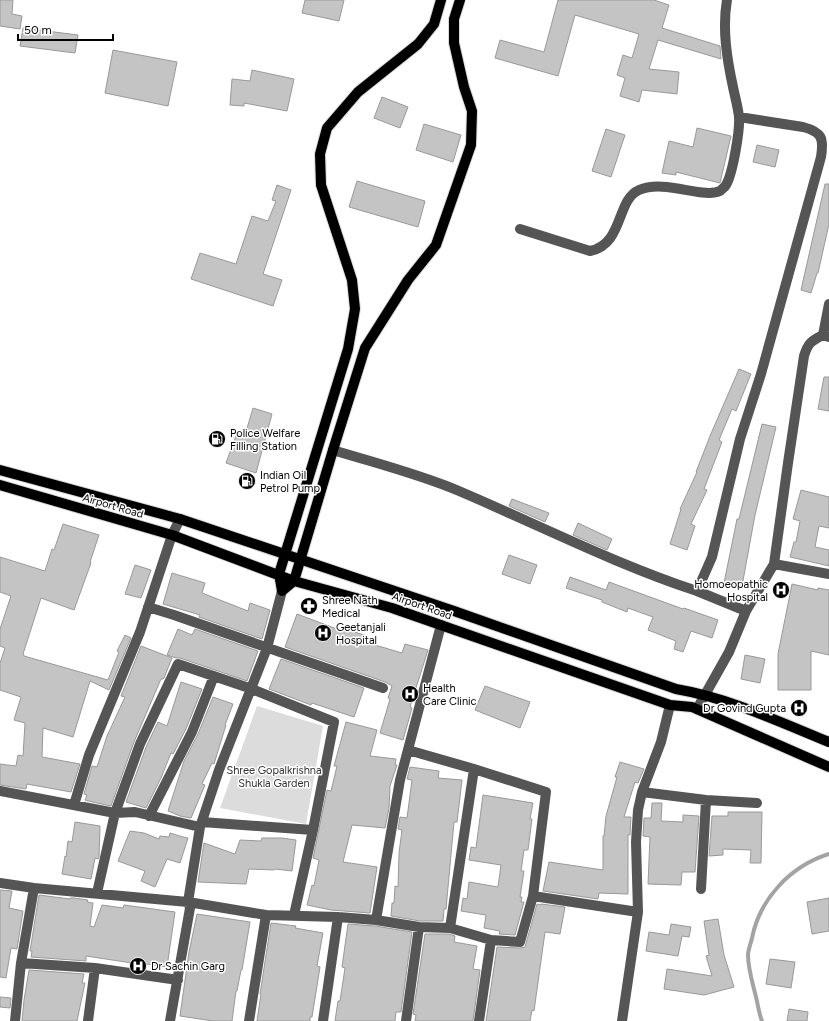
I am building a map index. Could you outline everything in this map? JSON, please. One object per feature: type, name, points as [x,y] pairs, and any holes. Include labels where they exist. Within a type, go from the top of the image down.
[{"type":"main road","points":[[441,0],[434,24],[418,44],[358,92],[327,128],[320,154],[321,185],[352,280],[355,309],[348,349],[279,574],[282,591],[294,581],[365,348],[408,280],[436,245],[471,145],[472,111],[464,87],[454,43],[454,19],[460,0]]},
{"type":"main road","name":"Airport Road","points":[[0,470],[180,519],[454,610],[676,689],[696,692],[740,707],[829,742]]},
{"type":"main road","name":"Airport Road","points":[[0,486],[172,535],[279,574],[294,581],[392,608],[670,706],[692,707],[829,766]]},
{"type":"street","points":[[520,229],[590,251],[598,249],[612,236],[631,196],[638,191],[657,186],[709,193],[718,191],[725,187],[730,177],[736,150],[739,118],[730,72],[725,29],[727,0]]},
{"type":"street","points":[[697,591],[712,557],[740,439],[761,374],[821,157],[823,144],[819,134],[813,130],[803,127],[739,118]]},
{"type":"street","points":[[697,709],[728,652],[746,611],[774,564],[804,356],[808,345],[814,339],[826,336],[829,304]]},
{"type":"street","points":[[333,450],[431,480],[460,491],[654,577],[697,591],[746,611]]},
{"type":"street","points":[[74,805],[89,755],[140,632],[172,535],[180,519]]},
{"type":"street","points":[[774,564],[829,574]]},
{"type":"street","points":[[170,1021],[190,908],[188,902],[201,824],[218,770],[267,648],[282,591]]},
{"type":"street","points":[[148,607],[383,688]]},
{"type":"street","points":[[376,920],[400,780],[441,625]]},
{"type":"street","points":[[97,893],[115,813],[140,744],[178,664],[252,688],[334,722],[313,830],[294,916]]},
{"type":"street","points":[[149,816],[192,732],[214,676]]},
{"type":"street","points":[[622,1021],[638,912],[636,842],[638,810],[642,792],[661,742],[670,706]]},
{"type":"street","points":[[0,883],[34,888],[188,902],[266,915],[338,917],[376,920],[420,927],[450,928],[491,940],[520,942],[533,896],[546,792],[408,750]]},
{"type":"street","points":[[450,928],[474,769]]},
{"type":"street","points":[[0,792],[115,813],[135,812],[149,816],[201,824],[313,830]]},
{"type":"street","points":[[642,792],[706,800],[757,804]]},
{"type":"street","points":[[701,889],[706,800]]},
{"type":"street","points":[[15,1021],[21,963],[34,888]]},
{"type":"street","points":[[533,896],[638,912]]},
{"type":"street","points":[[249,1021],[266,915]]},
{"type":"street","points":[[323,1021],[338,917]]},
{"type":"street","points":[[406,1021],[420,927]]},
{"type":"street","points":[[479,1021],[491,940]]},
{"type":"street","points":[[21,963],[95,968],[178,980]]},
{"type":"street","points":[[88,1021],[95,968]]},
{"type":"green space","name":"Shree Gopalkrishna Shukla Garden","points":[[257,706],[323,726],[306,824],[220,808]]},
{"type":"building","points":[[0,0],[13,0],[12,14],[22,16],[20,29],[0,26]]},
{"type":"building","points":[[305,0],[344,0],[339,21],[302,13]]},
{"type":"building","points":[[558,0],[654,0],[669,5],[662,28],[720,46],[721,59],[658,40],[649,69],[679,72],[677,94],[642,90],[639,102],[620,96],[625,78],[617,75],[623,55],[632,58],[639,34],[575,15],[558,76],[495,58],[500,40],[544,52]]},
{"type":"building","points":[[23,28],[78,35],[75,53],[20,46]]},
{"type":"building","points":[[113,50],[177,62],[168,106],[105,93]]},
{"type":"building","points":[[252,70],[294,79],[287,111],[244,103],[244,106],[230,105],[232,79],[250,81]]},
{"type":"building","points":[[382,97],[408,107],[400,128],[374,118]]},
{"type":"building","points":[[424,124],[461,135],[453,162],[416,150]]},
{"type":"building","points":[[697,128],[731,136],[720,183],[676,172],[676,175],[662,173],[669,141],[693,147]]},
{"type":"building","points":[[606,129],[625,135],[611,177],[592,171]]},
{"type":"building","points":[[757,145],[779,150],[775,167],[753,162]]},
{"type":"building","points":[[357,181],[425,201],[418,227],[349,207]]},
{"type":"building","points":[[825,184],[829,184],[829,224],[818,273],[811,293],[801,290]]},
{"type":"building","points":[[277,185],[291,190],[263,274],[282,280],[273,306],[191,279],[200,253],[236,264],[252,216],[268,221],[276,201],[272,200]]},
{"type":"building","points":[[739,369],[751,374],[736,411],[732,409],[719,440],[722,442],[704,489],[707,490],[691,524],[695,526],[687,550],[670,544],[680,509],[697,472],[710,436]]},
{"type":"building","points":[[824,377],[829,377],[829,411],[818,409]]},
{"type":"building","points":[[253,408],[272,414],[256,473],[226,463],[237,433],[245,435]]},
{"type":"building","points":[[762,424],[776,427],[755,515],[742,586],[724,583],[737,519],[739,519]]},
{"type":"building","points":[[801,490],[829,497],[829,528],[819,526],[815,547],[829,550],[829,566],[790,557],[794,542],[796,542],[800,521],[793,519]]},
{"type":"building","points":[[512,499],[549,513],[545,522],[509,506]]},
{"type":"building","points":[[578,523],[612,539],[607,550],[573,535]]},
{"type":"building","points":[[63,524],[99,535],[90,562],[91,563],[74,610],[41,598],[23,654],[24,656],[108,680],[119,652],[117,651],[125,635],[131,638],[109,690],[90,681],[73,737],[43,728],[42,757],[80,764],[71,792],[27,784],[26,789],[0,785],[0,764],[16,766],[18,755],[23,756],[25,723],[14,720],[21,697],[0,690],[0,663],[5,648],[0,646],[0,629],[11,596],[0,592],[0,557],[45,571],[52,549],[54,550]]},
{"type":"building","points":[[509,555],[537,565],[530,584],[502,574]]},
{"type":"building","points":[[135,565],[151,570],[141,598],[125,594]]},
{"type":"building","points":[[172,573],[205,583],[202,593],[248,611],[250,603],[270,610],[262,639],[199,617],[200,615],[163,604]]},
{"type":"building","points":[[570,577],[606,590],[609,582],[718,620],[712,638],[691,631],[683,652],[674,649],[676,641],[648,630],[653,617],[628,608],[627,612],[602,602],[602,600],[566,588]]},
{"type":"building","points":[[792,584],[818,590],[818,588],[829,590],[829,655],[811,651],[811,690],[778,690],[778,654]]},
{"type":"building","points":[[297,614],[345,632],[346,629],[367,636],[365,642],[402,653],[405,644],[428,650],[410,707],[412,708],[403,740],[380,733],[390,699],[388,698],[392,686],[385,682],[285,647]]},
{"type":"building","points":[[178,629],[192,635],[195,629],[258,651],[247,681],[167,655]]},
{"type":"building","points":[[141,646],[172,658],[164,678],[161,679],[134,742],[111,806],[85,800],[87,795],[84,794],[92,766],[97,767],[107,736],[125,697],[121,696]]},
{"type":"building","points":[[745,655],[765,659],[760,683],[741,679]]},
{"type":"building","points":[[281,659],[364,688],[354,717],[312,703],[311,705],[269,689]]},
{"type":"building","points":[[181,682],[202,689],[186,729],[173,754],[171,753],[161,778],[146,808],[126,802],[146,747],[158,722],[167,726]]},
{"type":"building","points":[[485,686],[530,702],[520,728],[475,710]]},
{"type":"building","points":[[213,697],[233,704],[225,725],[214,764],[212,763],[202,784],[205,785],[191,818],[180,816],[168,811],[184,761],[198,734]]},
{"type":"building","points":[[346,722],[377,730],[370,756],[396,759],[395,765],[397,765],[390,786],[389,808],[385,828],[352,825],[343,862],[377,867],[370,913],[331,910],[307,905],[312,885],[314,886],[319,860],[313,858],[327,790],[331,791],[337,766],[334,766]]},
{"type":"building","points":[[620,762],[644,769],[638,783],[635,782],[624,817],[631,817],[630,835],[628,835],[628,894],[599,893],[598,899],[543,891],[549,862],[603,870],[603,836],[606,816]]},
{"type":"building","points":[[410,767],[439,771],[438,778],[462,780],[457,822],[454,822],[446,909],[444,909],[443,921],[420,921],[391,916],[392,903],[394,903],[395,886],[398,887],[399,853],[402,830],[398,829],[400,817],[407,818],[412,780],[407,779]]},
{"type":"building","points":[[483,795],[533,803],[530,819],[532,819],[528,850],[524,850],[521,871],[524,871],[520,897],[522,897],[521,902],[524,902],[515,935],[499,934],[500,931],[484,928],[486,915],[461,911],[463,898],[467,899],[469,882],[498,887],[501,865],[469,860],[471,847],[476,848]]},
{"type":"building","points":[[652,803],[662,803],[661,821],[683,822],[683,815],[699,816],[695,872],[682,872],[681,885],[648,884],[650,837],[643,836],[644,818],[651,818]]},
{"type":"building","points":[[728,812],[762,812],[761,863],[750,863],[751,850],[723,849],[723,855],[709,856],[712,816],[728,816]]},
{"type":"building","points":[[75,822],[100,826],[99,857],[98,859],[95,858],[91,879],[62,874],[68,841],[72,842]]},
{"type":"building","points":[[130,831],[144,833],[159,839],[160,836],[169,837],[170,833],[188,838],[180,863],[167,859],[155,887],[141,881],[145,871],[118,861]]},
{"type":"building","points":[[262,838],[296,840],[292,871],[275,869],[249,869],[246,884],[198,882],[204,843],[235,854],[240,840],[261,841]]},
{"type":"building","points":[[0,890],[12,891],[9,908],[23,911],[17,949],[11,948],[6,978],[0,977]]},
{"type":"building","points":[[39,895],[88,900],[87,902],[93,903],[90,926],[94,927],[102,905],[123,908],[124,905],[175,912],[167,967],[86,956],[86,961],[31,957],[32,951],[30,951]]},
{"type":"building","points":[[829,898],[829,931],[812,934],[807,902]]},
{"type":"building","points":[[537,904],[565,907],[560,934],[545,932],[534,1011],[532,1010],[530,1021],[486,1021],[497,947],[525,947]]},
{"type":"building","points":[[197,914],[250,922],[242,970],[236,991],[232,1021],[213,1021],[180,1016],[189,952]]},
{"type":"building","points":[[718,919],[724,955],[734,987],[704,995],[664,989],[667,969],[712,976],[706,956],[709,955],[704,921]]},
{"type":"building","points":[[271,923],[296,926],[295,928],[323,933],[317,966],[320,967],[312,1017],[310,1017],[310,1021],[257,1021]]},
{"type":"building","points":[[348,924],[375,926],[412,932],[401,1012],[396,1012],[395,1021],[335,1021],[338,1001],[340,1001],[345,968],[342,967]]},
{"type":"building","points":[[671,924],[691,927],[689,937],[682,936],[678,956],[646,951],[649,932],[669,935]]},
{"type":"building","points":[[425,934],[449,934],[455,936],[454,942],[477,946],[473,969],[480,970],[473,1021],[415,1021],[416,1015],[413,1014]]},
{"type":"building","points":[[770,959],[795,962],[791,988],[766,984]]},
{"type":"building","points":[[29,970],[84,974],[82,983],[85,983],[77,1021],[22,1021]]},
{"type":"building","points":[[0,997],[11,998],[10,1008],[0,1007]]},
{"type":"building","points":[[789,1009],[808,1012],[807,1021],[787,1021]]},
{"type":"waterway","points":[[762,1021],[748,960],[748,951],[756,923],[770,897],[790,875],[815,859],[829,854]]},
{"type":"place","name":"Police Welfare Filling Station","points":[[217,439]]},
{"type":"place","name":"Indian Oil Petrol Pump","points":[[247,481]]},
{"type":"place","name":"Homoeopathic Hospital","points":[[781,590]]},
{"type":"place","name":"Shree Nath Medical","points":[[309,606]]},
{"type":"place","name":"Geetanjali Hospital","points":[[323,633]]},
{"type":"place","name":"Health Care Clinic","points":[[410,694]]},
{"type":"place","name":"Dr Govind Gupta","points":[[799,708]]},
{"type":"place","name":"Dr Sachin Garg","points":[[138,966]]}]
